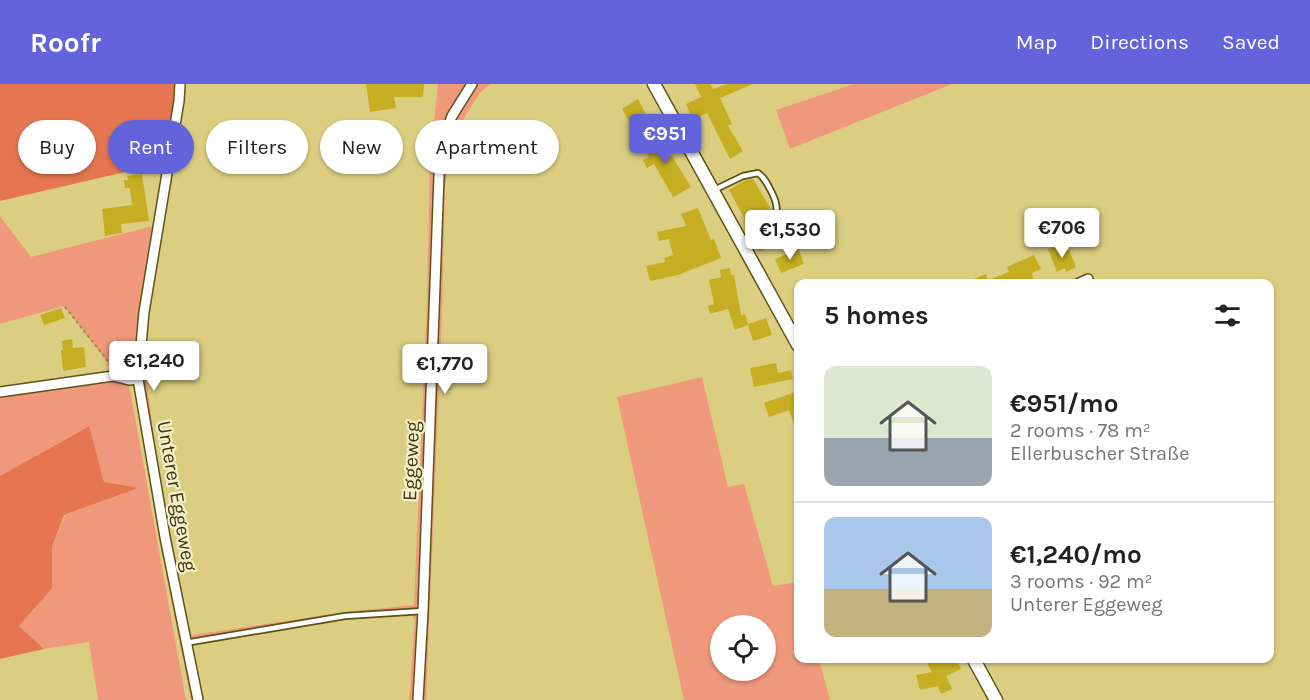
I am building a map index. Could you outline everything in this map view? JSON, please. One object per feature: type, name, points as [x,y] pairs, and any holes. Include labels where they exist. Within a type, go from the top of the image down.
[{"type":"main road","points":[[654,84],[794,338]]},
{"type":"main road","points":[[976,663],[996,700]]},
{"type":"street","name":"Unterer Eggeweg","points":[[180,84],[144,312],[138,379],[165,537],[198,700]]},
{"type":"street","name":"Eggeweg","points":[[418,700],[440,149],[452,116],[470,84]]},
{"type":"street","points":[[0,392],[113,376],[129,380],[138,379]]},
{"type":"lane","points":[[713,190],[752,173],[758,173],[764,178],[778,207],[777,214],[765,228],[741,240]]},
{"type":"lane","points":[[185,643],[345,616],[423,610]]},
{"type":"path","points":[[65,307],[122,377]]},
{"type":"shaded area","points":[[0,84],[176,84],[171,120],[108,120],[108,174],[117,174],[0,201]]},
{"type":"shaded area","points":[[438,84],[490,84],[481,92],[463,120],[434,120]]},
{"type":"shaded area","points":[[854,84],[952,84],[790,149],[776,110]]},
{"type":"shaded area","points":[[175,101],[176,120],[172,120]]},
{"type":"shaded area","points":[[162,174],[170,174],[148,317],[146,375],[157,462],[186,636],[353,611],[414,605],[427,301],[430,174],[447,174],[426,700],[409,700],[415,620],[412,615],[344,620],[189,646],[204,700],[191,700],[159,538],[134,374],[127,376],[115,372],[64,306],[0,324],[0,216],[31,257],[153,226]]},
{"type":"shaded area","points":[[812,220],[817,229],[759,252],[753,243]]},
{"type":"shaded area","points":[[702,377],[728,487],[744,484],[773,586],[794,583],[794,663],[820,663],[830,700],[684,700],[617,397]]},
{"type":"shaded area","points":[[109,379],[127,382],[130,390],[186,700],[98,700],[89,642],[44,649],[19,626],[51,588],[52,547],[65,515],[136,489],[104,482],[88,426],[0,476],[0,395]]},
{"type":"shaded area","points":[[89,426],[104,482],[136,489],[64,515],[52,547],[52,588],[19,626],[44,649],[0,659],[0,476]]},
{"type":"building","points":[[366,84],[424,84],[423,97],[394,97],[396,108],[370,112]]},
{"type":"building","points":[[695,84],[710,84],[713,89],[727,84],[753,84],[720,98],[732,124],[728,126],[743,151],[730,159],[707,113],[693,120],[686,104],[701,97]]},
{"type":"building","points":[[638,99],[647,116],[631,125],[622,109]]},
{"type":"building","points":[[655,132],[669,157],[672,156],[691,187],[673,197],[654,164],[647,168],[643,160],[649,157],[640,140]]},
{"type":"building","points":[[142,174],[149,221],[121,224],[122,233],[105,236],[102,209],[132,205],[130,188],[125,188],[124,180],[128,180],[127,176]]},
{"type":"building","points":[[753,179],[772,211],[748,225],[729,190],[746,180]]},
{"type":"building","points":[[698,208],[721,258],[678,275],[650,281],[646,266],[665,262],[664,258],[673,255],[669,239],[659,241],[657,232],[686,226],[681,214]]},
{"type":"building","points":[[1064,245],[1066,251],[1069,250],[1076,267],[1066,272],[1065,268],[1057,272],[1048,249]]},
{"type":"building","points":[[799,250],[804,264],[781,273],[775,259]]},
{"type":"building","points":[[1034,255],[1041,269],[1032,273],[1032,279],[991,279],[1009,272],[1007,267]]},
{"type":"building","points":[[730,268],[731,275],[734,275],[741,315],[745,314],[748,324],[766,318],[772,335],[753,341],[748,325],[735,330],[728,309],[710,314],[708,306],[714,304],[709,280],[721,277],[720,270]]},
{"type":"building","points":[[986,274],[988,279],[974,279]]},
{"type":"building","points":[[61,308],[65,318],[44,325],[40,315]]},
{"type":"building","points":[[72,339],[73,348],[84,347],[86,367],[63,371],[62,341]]},
{"type":"building","points":[[776,363],[778,373],[791,370],[793,379],[754,387],[750,368]]},
{"type":"building","points":[[794,392],[794,424],[789,410],[769,417],[764,403]]},
{"type":"building","points":[[927,663],[958,663],[961,669],[946,676],[952,689],[941,694],[938,686],[920,690],[916,675],[932,672]]}]
